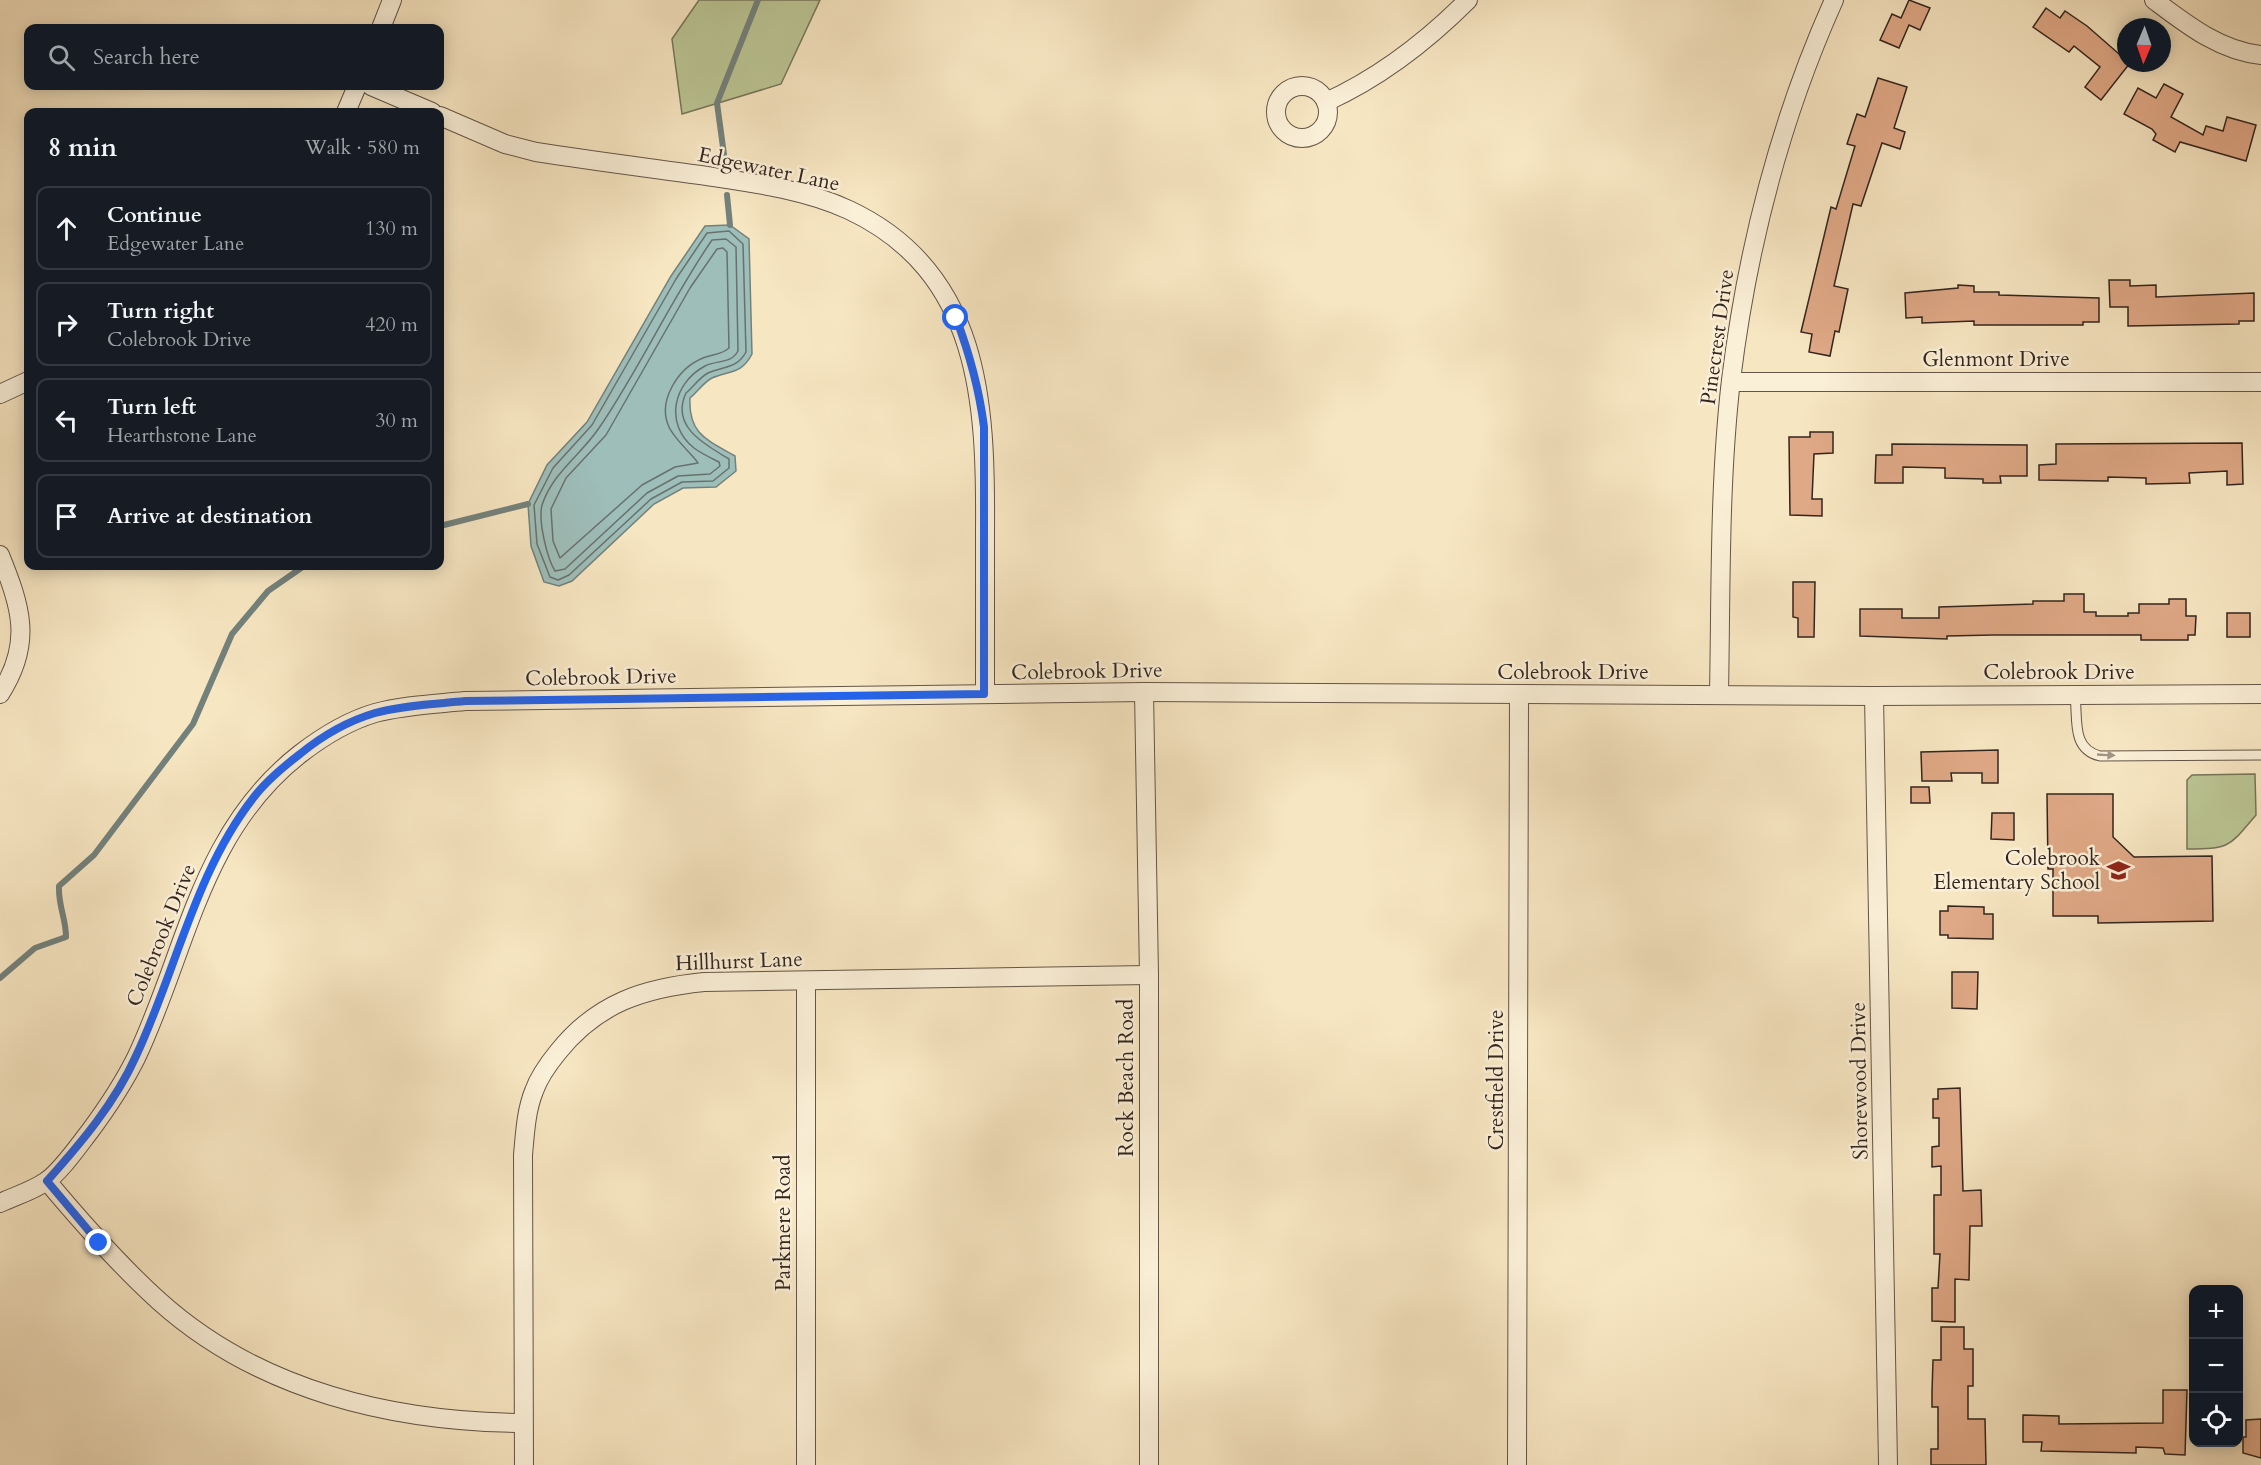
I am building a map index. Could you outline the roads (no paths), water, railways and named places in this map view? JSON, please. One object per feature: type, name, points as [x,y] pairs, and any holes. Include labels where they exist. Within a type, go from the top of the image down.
[{"type":"street","points":[[383,24],[392,0]]},
{"type":"street","points":[[1326,102],[1397,60],[1445,23],[1468,0]]},
{"type":"street","name":"Pinecrest Drive","points":[[1719,694],[1724,485],[1731,382],[1741,314],[1757,232],[1780,145],[1802,78],[1834,0]]},
{"type":"street","points":[[2154,0],[2189,27],[2222,44],[2261,55]]},
{"type":"street","points":[[348,108],[355,90]]},
{"type":"street","points":[[380,90],[423,108]]},
{"type":"street","name":"Edgewater Lane","points":[[444,118],[505,144],[536,152],[748,183],[799,194],[847,209],[883,229],[919,259],[942,290],[956,318],[978,385],[985,468],[984,694]]},
{"type":"street","name":"Glenmont Drive","points":[[1731,382],[2261,382]]},
{"type":"street","points":[[0,394],[24,383]]},
{"type":"street","points":[[0,555],[20,607],[22,631],[18,657],[0,694]]},
{"type":"street","name":"Colebrook Drive","points":[[0,1203],[47,1181],[104,1112],[128,1074],[146,1035],[180,943],[233,826],[268,780],[316,741],[375,713],[410,706],[465,701],[1144,692],[1875,696],[2261,694]]},
{"type":"street","name":"Rock Beach Road","points":[[1144,692],[1149,975],[1149,1465]]},
{"type":"street","name":"Crestfield Drive","points":[[1517,1465],[1519,695]]},
{"type":"street","name":"Shorewood Drive","points":[[1875,696],[1888,1465]]},
{"type":"street","name":"Hillhurst Lane","points":[[524,1465],[523,1155],[532,1098],[548,1065],[570,1037],[594,1016],[629,997],[664,986],[704,982],[1149,975]]},
{"type":"street","name":"Parkmere Road","points":[[806,981],[806,1465]]},
{"type":"street","points":[[47,1181],[99,1243],[161,1303],[205,1337],[261,1369],[315,1392],[371,1408],[445,1420],[523,1424]]},
{"type":"lane","points":[[2076,695],[2079,739],[2081,747],[2089,753],[2100,756],[2261,755]]},
{"type":"water","points":[[730,225],[749,239],[752,354],[739,369],[712,378],[703,385],[690,398],[690,410],[692,420],[701,434],[735,456],[736,471],[716,487],[683,488],[654,504],[572,581],[559,586],[544,582],[531,546],[528,504],[547,465],[587,422],[671,276],[705,226]]},
{"type":"waterway","points":[[725,162],[717,103],[758,0]]},
{"type":"waterway","points":[[727,195],[730,225]]},
{"type":"waterway","points":[[444,525],[528,504]]},
{"type":"waterway","points":[[0,978],[35,948],[66,937],[59,886],[94,855],[193,724],[232,634],[268,591],[298,570]]},
{"type":"place","name":"Colebrook Elementary School","points":[[2118,870]]}]
